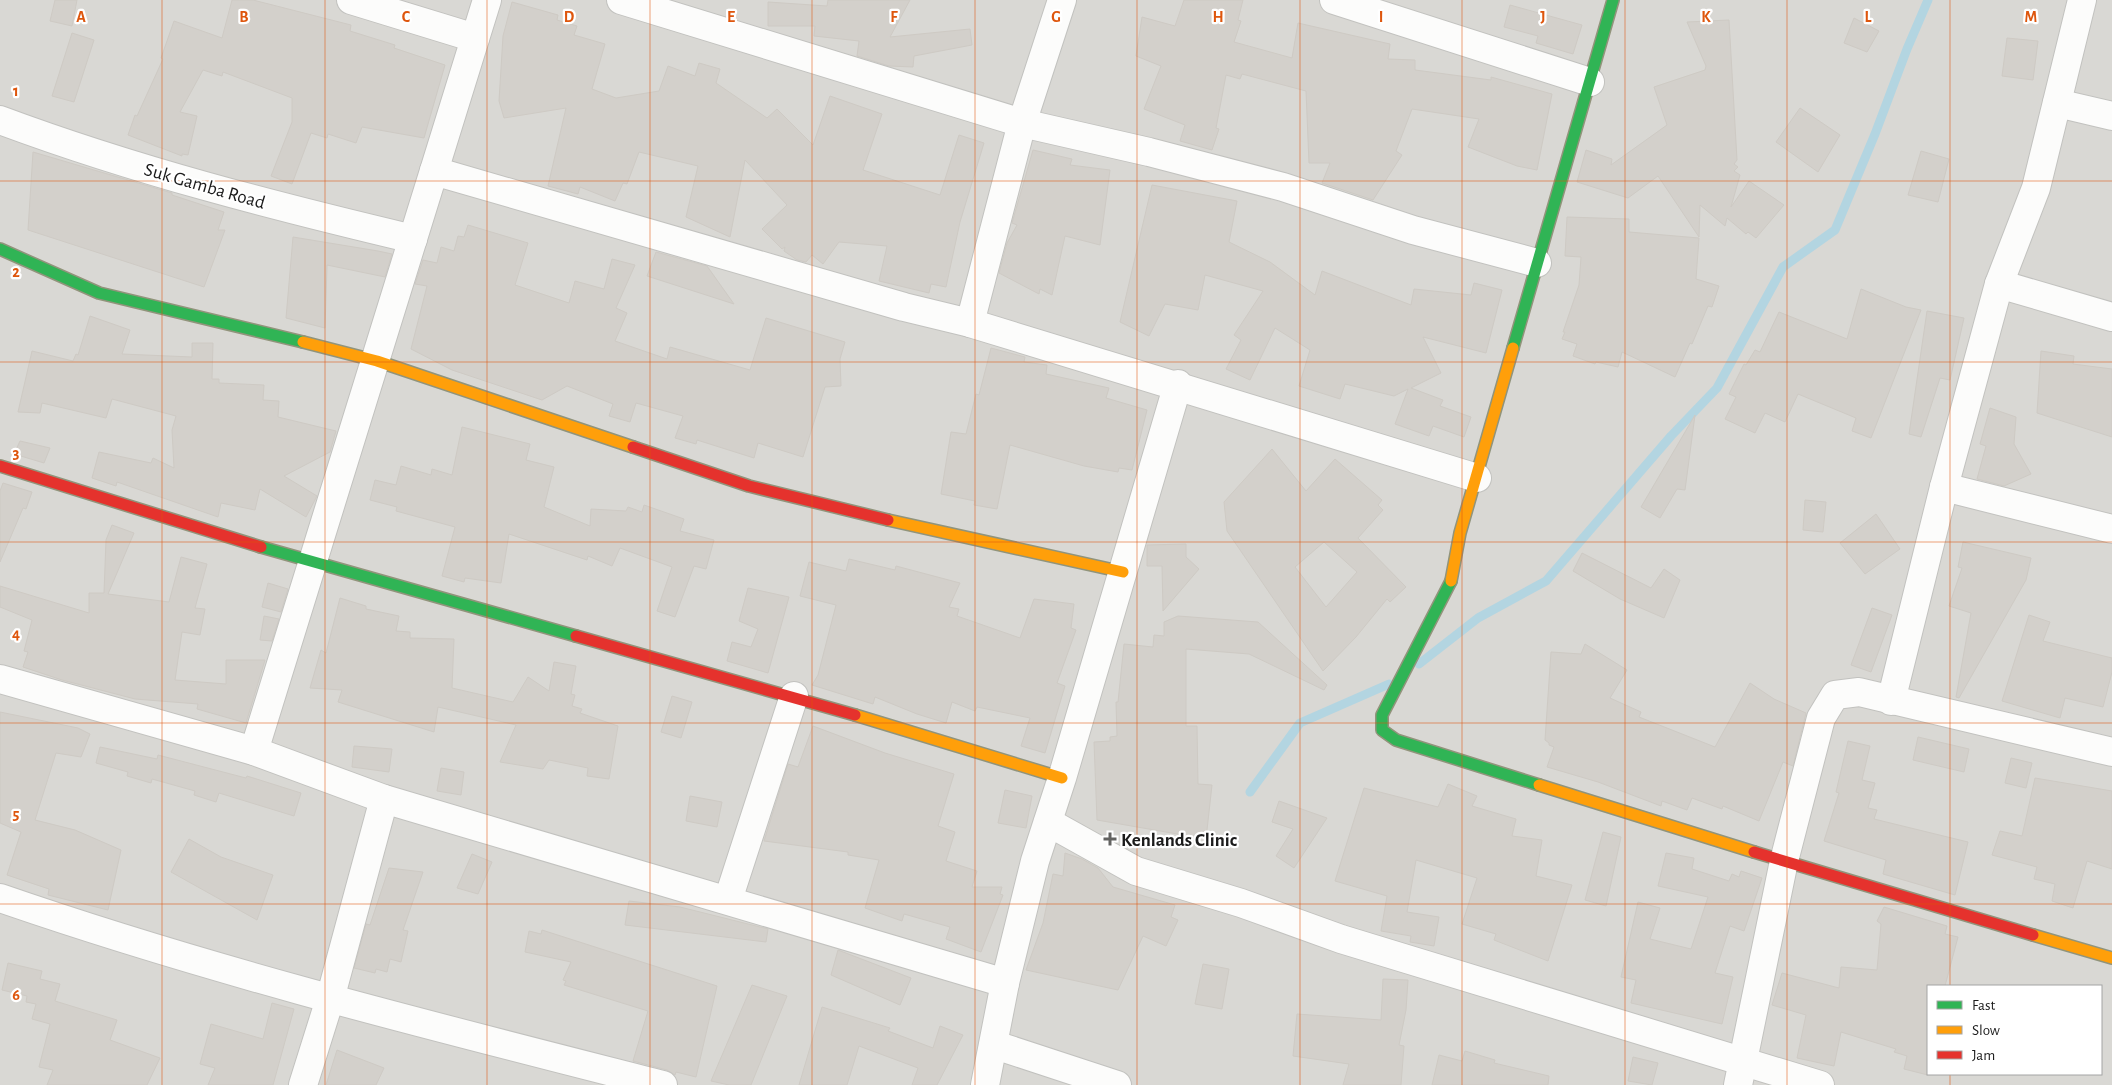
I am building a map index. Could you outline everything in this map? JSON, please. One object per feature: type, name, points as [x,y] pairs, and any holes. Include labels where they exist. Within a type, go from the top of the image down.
[{"type":"street","points":[[351,0],[476,38]]},
{"type":"street","points":[[254,751],[377,362],[487,0]]},
{"type":"street","points":[[621,0],[1022,123],[1149,152],[1282,187],[1413,230],[1537,263]]},
{"type":"street","points":[[970,322],[1022,123],[1062,0]]},
{"type":"street","points":[[1334,0],[1590,82]]},
{"type":"street","points":[[1613,0],[1460,533],[1452,579],[1382,715],[1382,730],[1396,740],[1784,861],[2112,958]]},
{"type":"street","points":[[1892,701],[1944,487],[1999,284],[2036,188],[2057,104],[2074,2]]},
{"type":"street","points":[[2057,104],[2112,116]]},
{"type":"street","name":"Suk Gamba Road","points":[[0,120],[94,154],[327,218],[413,239]]},
{"type":"street","points":[[434,171],[904,307],[970,322],[1178,384],[1477,478]]},
{"type":"street","points":[[0,249],[24,258],[99,293],[247,327],[377,362],[749,486],[845,511],[1123,572]]},
{"type":"street","points":[[1999,284],[2112,317]]},
{"type":"street","points":[[985,1085],[995,1045],[1005,983],[1035,861],[1062,778],[1178,384]]},
{"type":"street","points":[[0,466],[313,563],[794,696],[1062,778]]},
{"type":"street","points":[[1944,487],[2112,529]]},
{"type":"street","points":[[0,679],[254,751],[384,800],[1005,983]]},
{"type":"street","points":[[1740,1074],[1784,861],[1821,718],[1835,696],[1859,692],[2112,752]]},
{"type":"street","points":[[728,900],[794,696]]},
{"type":"street","points":[[303,1085],[330,999],[384,800]]},
{"type":"street","points":[[1048,822],[1136,871],[1241,903],[1341,939],[1740,1074],[1820,1085]]},
{"type":"street","points":[[0,898],[141,945],[330,999],[663,1085]]},
{"type":"street","points":[[995,1045],[1117,1085]]},
{"type":"shaded area","points":[[0,0],[2112,0],[2112,1085],[0,1085]]},
{"type":"building","points":[[55,0],[77,0],[72,26],[50,21]]},
{"type":"building","points":[[232,0],[253,0],[351,25],[350,31],[395,45],[394,48],[445,65],[424,138],[362,127],[356,143],[328,134],[327,138],[311,133],[292,184],[271,176],[292,122],[292,98],[223,72],[222,76],[203,70],[180,112],[197,116],[188,155],[182,154],[182,156],[128,135],[135,115],[137,116],[163,59],[161,58],[174,21],[222,38]]},
{"type":"building","points":[[828,0],[910,0],[890,37],[970,29],[972,45],[914,56],[913,67],[889,66],[857,56],[859,41],[814,36],[815,26],[768,26],[768,2],[827,6]]},
{"type":"building","points":[[1184,0],[1243,0],[1238,20],[1241,21],[1234,42],[1292,58],[1298,23],[1390,44],[1388,59],[1415,60],[1415,70],[1491,80],[1491,77],[1552,94],[1537,170],[1517,166],[1468,147],[1479,119],[1412,109],[1396,151],[1402,155],[1373,200],[1322,183],[1330,163],[1309,163],[1306,91],[1242,74],[1240,79],[1226,75],[1216,128],[1219,129],[1212,150],[1180,141],[1185,125],[1144,109],[1161,66],[1136,56],[1142,17],[1175,26]]},
{"type":"building","points":[[512,2],[558,15],[557,20],[577,26],[574,35],[605,44],[592,89],[616,98],[659,91],[668,66],[695,76],[699,63],[720,69],[716,83],[767,118],[777,109],[813,145],[830,96],[882,114],[863,170],[940,195],[959,135],[984,143],[960,222],[946,287],[931,284],[929,293],[879,281],[887,246],[839,242],[823,264],[812,255],[806,262],[797,260],[784,251],[785,247],[782,249],[762,229],[787,205],[745,160],[730,237],[686,217],[698,166],[639,152],[627,184],[623,183],[615,201],[580,187],[578,194],[548,186],[566,108],[504,118],[499,101],[503,36]]},
{"type":"building","points":[[1510,5],[1582,25],[1573,54],[1536,43],[1538,36],[1504,27]]},
{"type":"building","points":[[1854,18],[1879,31],[1867,52],[1844,43]]},
{"type":"building","points":[[1729,20],[1737,160],[1734,164],[1738,167],[1734,171],[1740,175],[1731,207],[1749,181],[1784,205],[1756,238],[1748,232],[1746,234],[1727,218],[1725,226],[1700,205],[1699,237],[1658,176],[1628,198],[1577,182],[1586,150],[1612,159],[1611,165],[1667,125],[1654,87],[1705,70],[1706,66],[1687,22]]},
{"type":"building","points":[[72,33],[94,40],[74,102],[52,96]]},
{"type":"building","points":[[2007,38],[2038,41],[2033,80],[2002,76]]},
{"type":"building","points":[[1800,108],[1840,135],[1818,172],[1776,142]]},
{"type":"building","points":[[1033,150],[1072,159],[1070,165],[1110,170],[1100,245],[1065,236],[1052,295],[1040,289],[1039,294],[999,273],[1007,243],[1017,225],[1012,223]]},
{"type":"building","points":[[1921,151],[1949,159],[1938,202],[1908,195]]},
{"type":"building","points":[[33,152],[172,193],[172,195],[224,212],[218,230],[225,230],[204,287],[28,230]]},
{"type":"building","points":[[1152,185],[1237,201],[1229,242],[1270,262],[1315,295],[1322,271],[1411,305],[1414,289],[1471,295],[1474,283],[1502,290],[1486,353],[1423,337],[1441,373],[1411,388],[1443,400],[1440,406],[1471,417],[1464,437],[1433,426],[1429,436],[1395,424],[1408,389],[1394,396],[1345,384],[1340,399],[1299,386],[1310,350],[1275,328],[1250,380],[1226,369],[1241,340],[1234,335],[1263,291],[1205,275],[1198,310],[1165,304],[1149,336],[1120,322]]},
{"type":"building","points":[[1567,217],[1629,219],[1629,232],[1699,238],[1696,279],[1719,286],[1712,307],[1708,306],[1692,344],[1690,343],[1675,377],[1622,352],[1618,367],[1596,362],[1595,364],[1573,356],[1577,344],[1562,339],[1579,285],[1581,257],[1565,256]]},
{"type":"building","points":[[468,225],[528,243],[515,285],[569,303],[575,281],[604,289],[612,259],[635,265],[616,308],[627,313],[615,341],[667,359],[670,347],[750,370],[766,318],[845,342],[840,359],[841,386],[825,387],[803,457],[758,443],[754,458],[697,440],[696,444],[675,438],[683,416],[636,403],[630,422],[609,416],[613,404],[567,386],[542,400],[452,370],[411,349],[427,286],[415,284],[423,260],[437,263],[441,247],[454,251],[458,236],[464,237]]},
{"type":"building","points":[[293,237],[392,254],[385,277],[327,265],[325,328],[286,318]]},
{"type":"building","points":[[656,252],[707,266],[734,304],[647,276]]},
{"type":"building","points":[[1861,289],[1906,307],[1921,310],[1871,438],[1852,431],[1856,418],[1798,394],[1785,422],[1765,413],[1755,433],[1725,419],[1736,397],[1729,394],[1744,364],[1746,365],[1755,350],[1760,352],[1779,312],[1847,339]]},
{"type":"building","points":[[1927,311],[1964,318],[1950,380],[1940,378],[1921,437],[1909,434]]},
{"type":"building","points":[[90,316],[130,330],[122,354],[192,357],[192,343],[213,343],[212,379],[219,379],[219,383],[264,385],[263,400],[279,401],[278,417],[336,431],[330,452],[284,476],[317,496],[306,517],[260,489],[255,510],[221,503],[218,517],[117,482],[116,486],[92,478],[99,452],[151,463],[153,458],[174,468],[172,430],[176,416],[112,399],[106,418],[42,403],[40,413],[18,412],[32,351],[73,361],[76,354],[78,355]]},
{"type":"building","points":[[991,348],[1025,357],[1024,362],[1047,365],[1046,374],[1109,388],[1106,398],[1147,410],[1132,470],[1119,468],[1118,472],[1084,466],[1010,445],[997,509],[974,505],[975,501],[941,494],[951,432],[966,434],[976,394],[979,395]]},
{"type":"building","points":[[2041,351],[2074,356],[2073,364],[2112,369],[2112,437],[2037,413]]},
{"type":"building","points":[[1990,408],[2016,417],[2014,444],[2031,474],[2004,486],[1977,479],[1986,446],[1980,444]]},
{"type":"building","points":[[1695,415],[1685,490],[1677,489],[1660,518],[1641,507]]},
{"type":"building","points":[[462,427],[530,444],[526,460],[554,467],[544,507],[590,526],[591,509],[626,511],[628,507],[642,512],[644,505],[684,519],[680,531],[714,540],[706,569],[694,566],[675,617],[657,611],[672,567],[620,548],[612,566],[588,556],[587,560],[509,534],[501,583],[465,578],[464,582],[442,576],[455,527],[396,511],[397,507],[370,500],[375,480],[396,485],[401,466],[431,475],[432,469],[452,475]]},
{"type":"building","points":[[20,441],[50,448],[44,463],[14,454]]},
{"type":"building","points":[[1272,449],[1306,491],[1335,459],[1382,500],[1378,505],[1383,510],[1358,538],[1406,587],[1390,602],[1387,599],[1356,637],[1323,671],[1227,531],[1224,502]],"holes":[[[1324,542],[1357,572],[1326,607],[1295,567]]]},
{"type":"building","points":[[3,483],[32,492],[26,509],[23,508],[0,562],[0,491]]},
{"type":"building","points":[[1805,500],[1826,502],[1823,532],[1803,530]]},
{"type":"building","points":[[1876,514],[1900,549],[1865,574],[1840,543]]},
{"type":"building","points":[[112,525],[134,533],[108,594],[169,602],[181,557],[207,564],[195,608],[205,609],[200,635],[182,632],[175,680],[226,684],[226,660],[265,660],[246,723],[197,709],[198,704],[135,699],[62,680],[23,667],[28,652],[24,651],[32,620],[0,607],[0,586],[89,613],[89,593],[104,593],[106,540]]},
{"type":"building","points":[[1963,542],[2031,558],[2026,580],[1959,698],[1956,697],[1971,613],[1949,606],[1962,568],[1958,567]]},
{"type":"building","points":[[1186,544],[1186,557],[1199,569],[1163,611],[1162,566],[1147,566],[1147,545]]},
{"type":"building","points":[[1582,553],[1651,588],[1664,569],[1680,580],[1664,618],[1620,599],[1573,571]]},
{"type":"building","points":[[849,559],[895,570],[896,566],[960,583],[949,607],[959,609],[957,616],[1020,638],[1034,599],[1074,604],[1071,628],[1076,630],[1057,683],[1065,686],[1045,753],[1021,746],[1030,718],[977,707],[975,711],[952,702],[946,723],[917,714],[875,697],[873,704],[812,685],[818,675],[836,605],[800,596],[809,562],[846,571]]},
{"type":"building","points":[[268,583],[288,589],[281,612],[262,607]]},
{"type":"building","points":[[748,588],[789,597],[768,673],[727,661],[732,642],[751,647],[758,629],[739,621]]},
{"type":"building","points":[[340,598],[366,606],[366,609],[399,616],[396,631],[410,632],[410,638],[454,639],[452,688],[513,702],[528,677],[549,691],[554,662],[576,666],[571,694],[575,695],[572,706],[582,709],[580,713],[618,726],[609,779],[587,776],[588,768],[549,760],[543,769],[500,762],[516,725],[438,707],[434,732],[338,702],[342,690],[310,688],[321,650],[326,653]]},
{"type":"building","points":[[1872,608],[1892,615],[1871,672],[1851,665]]},
{"type":"building","points":[[2029,615],[2050,622],[2043,641],[2112,658],[2112,672],[2103,707],[2065,698],[2060,718],[2002,701]]},
{"type":"building","points":[[264,616],[279,619],[272,641],[260,640]]},
{"type":"building","points":[[1178,616],[1258,622],[1327,685],[1324,690],[1249,654],[1186,649],[1186,726],[1197,726],[1198,784],[1212,785],[1206,839],[1097,820],[1094,742],[1110,741],[1110,737],[1117,736],[1116,702],[1118,702],[1124,644],[1153,647],[1154,635],[1164,636],[1164,622]]},
{"type":"building","points":[[1585,644],[1627,670],[1610,698],[1641,712],[1639,717],[1715,747],[1750,683],[1774,699],[1806,713],[1793,766],[1783,762],[1759,821],[1723,806],[1722,809],[1692,798],[1687,810],[1662,801],[1661,806],[1598,782],[1547,767],[1554,747],[1545,740],[1551,652],[1581,654]]},
{"type":"building","points":[[672,696],[692,702],[681,738],[661,732]]},
{"type":"building","points":[[0,712],[78,728],[90,734],[81,757],[56,753],[35,820],[75,830],[121,850],[108,910],[48,895],[49,889],[7,875],[21,832],[0,823]]},
{"type":"building","points":[[813,726],[885,753],[954,774],[938,826],[955,832],[946,861],[977,871],[972,887],[1002,887],[1000,894],[1003,895],[981,952],[946,939],[950,927],[904,914],[902,921],[865,908],[879,860],[848,855],[848,852],[764,841],[788,764],[798,767]]},
{"type":"building","points":[[1918,737],[1969,749],[1964,772],[1913,760]]},
{"type":"building","points":[[1848,741],[1870,746],[1862,780],[1875,783],[1868,808],[1877,810],[1874,819],[1968,842],[1955,895],[1883,874],[1886,860],[1824,841],[1839,793],[1836,792]]},
{"type":"building","points":[[354,746],[392,749],[389,772],[352,767]]},
{"type":"building","points":[[100,747],[157,759],[158,755],[246,778],[247,776],[301,793],[294,816],[219,793],[216,802],[194,795],[195,791],[152,779],[151,783],[127,776],[128,772],[96,763]]},
{"type":"building","points":[[2011,758],[2032,763],[2026,788],[2005,783]]},
{"type":"building","points":[[441,768],[464,772],[461,795],[437,791]]},
{"type":"building","points":[[2035,778],[2112,791],[2112,869],[2087,861],[2073,908],[2052,901],[2055,884],[2034,879],[2037,867],[1992,855],[2000,831],[2022,836]]},
{"type":"building","points":[[1448,784],[1477,796],[1472,806],[1516,819],[1512,836],[1542,840],[1536,876],[1572,885],[1548,961],[1494,940],[1496,934],[1462,924],[1477,878],[1416,860],[1407,912],[1439,917],[1434,946],[1410,942],[1411,936],[1381,931],[1387,896],[1335,881],[1364,788],[1438,807]]},
{"type":"building","points":[[1005,790],[1032,796],[1026,828],[998,823]]},
{"type":"building","points":[[690,796],[722,802],[717,827],[686,821]]},
{"type":"building","points":[[1279,801],[1327,818],[1294,868],[1276,856],[1293,829],[1272,822]]},
{"type":"building","points":[[1603,832],[1621,837],[1606,906],[1585,900]]},
{"type":"building","points":[[189,839],[221,857],[273,875],[257,920],[171,872]]},
{"type":"building","points":[[1065,853],[1082,859],[1098,868],[1113,887],[1175,905],[1171,917],[1178,920],[1166,946],[1143,936],[1118,990],[1026,970],[1043,923],[1053,874],[1063,876]]},
{"type":"building","points":[[1666,853],[1694,858],[1692,869],[1729,881],[1732,874],[1739,877],[1741,871],[1762,878],[1744,931],[1730,926],[1715,973],[1733,977],[1722,1024],[1631,1003],[1636,980],[1621,977],[1638,902],[1660,908],[1650,939],[1691,949],[1708,897],[1658,886]]},
{"type":"building","points":[[472,854],[492,862],[478,894],[457,888]]},
{"type":"building","points":[[389,868],[423,872],[403,930],[408,931],[401,962],[390,959],[387,972],[376,969],[375,973],[354,968],[366,924],[370,925]]},
{"type":"building","points":[[629,901],[680,907],[768,929],[766,942],[625,925]]},
{"type":"building","points":[[1884,907],[1947,926],[1945,934],[1958,937],[1945,985],[1927,985],[1927,1075],[1904,1069],[1907,1056],[1894,1052],[1896,1049],[1841,1032],[1834,1066],[1797,1058],[1806,1015],[1772,1005],[1782,973],[1839,988],[1841,967],[1877,970],[1881,924],[1877,921]]},
{"type":"building","points":[[542,930],[717,986],[696,1077],[676,1072],[675,1075],[667,1070],[633,1061],[648,1011],[564,985],[566,981],[563,980],[571,962],[525,952],[529,931],[541,934]]},
{"type":"building","points":[[838,950],[911,978],[900,1005],[831,975]]},
{"type":"building","points":[[8,963],[42,971],[40,979],[60,984],[55,1001],[117,1020],[110,1040],[160,1058],[147,1085],[47,1085],[53,1070],[39,1067],[50,1024],[32,1019],[36,1004],[26,1002],[27,996],[2,990]]},
{"type":"building","points":[[1203,964],[1229,969],[1222,1009],[1195,1004]]},
{"type":"building","points":[[1383,979],[1408,980],[1406,1010],[1399,1045],[1404,1046],[1401,1085],[1343,1085],[1349,1064],[1293,1056],[1297,1014],[1381,1020]]},
{"type":"building","points":[[752,985],[787,996],[751,1085],[729,1085],[711,1081]]},
{"type":"building","points":[[272,1003],[294,1009],[273,1085],[208,1085],[215,1068],[200,1064],[211,1024],[263,1039]]},
{"type":"building","points":[[822,1007],[890,1028],[888,1031],[933,1048],[940,1026],[963,1035],[937,1085],[912,1085],[918,1068],[859,1046],[847,1085],[799,1085]]},
{"type":"building","points":[[337,1050],[384,1068],[376,1085],[326,1085]]},
{"type":"building","points":[[1465,1051],[1495,1060],[1494,1063],[1549,1076],[1548,1085],[1432,1085],[1439,1055],[1462,1061]]},
{"type":"building","points":[[1633,1057],[1658,1063],[1652,1085],[1628,1081]]},
{"type":"waterway","points":[[1419,664],[1478,618],[1546,581],[1671,436],[1717,388],[1783,267],[1835,230],[1928,0]]},
{"type":"waterway","points":[[1250,792],[1300,723],[1389,684]]},
{"type":"traffic: fast","points":[[1513,348],[1613,0]]},
{"type":"traffic: fast","points":[[0,249],[99,293],[303,342]]},
{"type":"traffic: fast","points":[[261,547],[576,636]]},
{"type":"traffic: fast","points":[[1451,581],[1382,715],[1382,730],[1396,740],[1539,785]]},
{"type":"traffic: slow","points":[[303,342],[377,361],[633,447]]},
{"type":"traffic: slow","points":[[1451,581],[1460,533],[1513,348]]},
{"type":"traffic: slow","points":[[888,520],[1123,572]]},
{"type":"traffic: slow","points":[[855,715],[1062,778]]},
{"type":"traffic: slow","points":[[1539,785],[1754,852]]},
{"type":"traffic: slow","points":[[2033,935],[2112,958]]},
{"type":"traffic: jam","points":[[633,447],[749,486],[888,520]]},
{"type":"traffic: jam","points":[[0,466],[261,547]]},
{"type":"traffic: jam","points":[[576,636],[855,715]]},
{"type":"traffic: jam","points":[[1754,852],[2033,935]]},
{"type":"place","name":"Kenlands Clinic","points":[[1110,839]]}]
